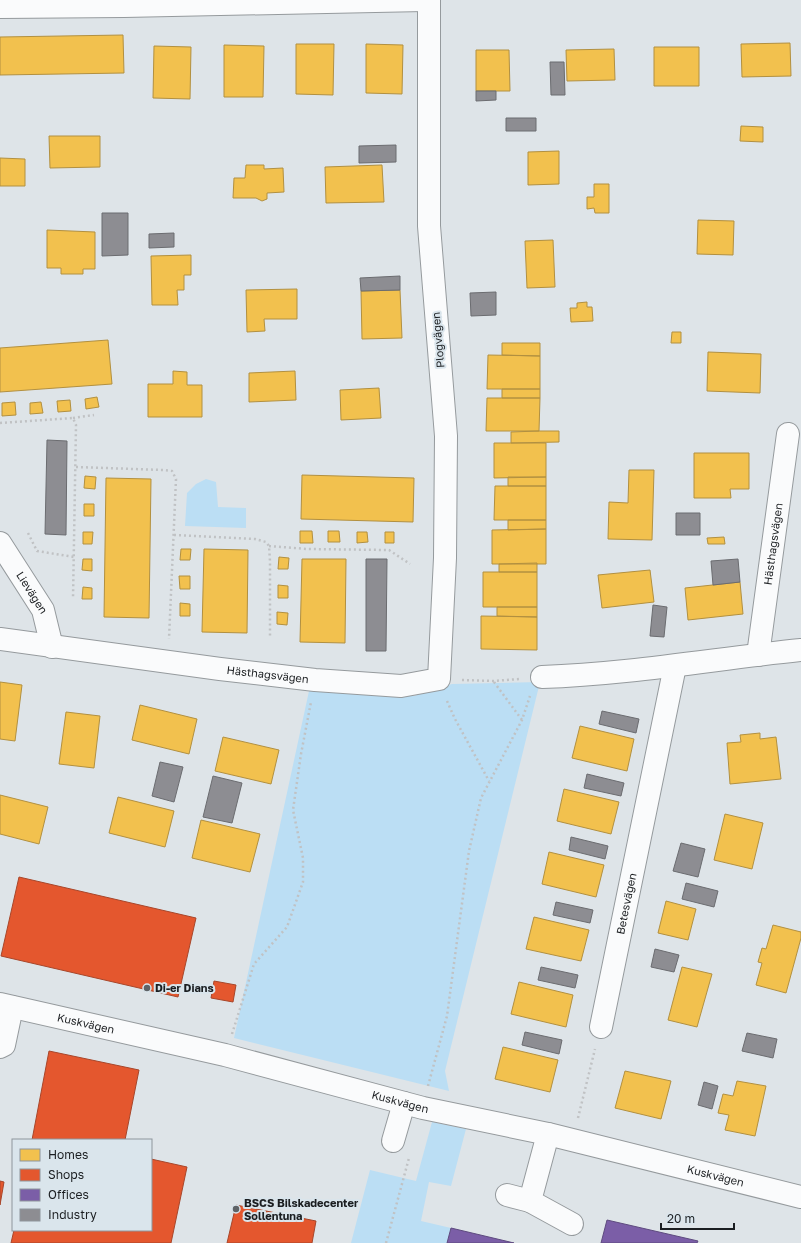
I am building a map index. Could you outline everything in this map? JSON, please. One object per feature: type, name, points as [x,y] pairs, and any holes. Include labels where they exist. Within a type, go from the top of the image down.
[{"type":"street","points":[[0,7],[424,0]]},
{"type":"street","name":"Plogvägen","points":[[429,0],[429,226],[446,436],[445,558],[438,679]]},
{"type":"street","name":"Hästhagsvägen","points":[[758,655],[788,434]]},
{"type":"street","name":"Lievägen","points":[[0,543],[43,610],[52,647]]},
{"type":"street","name":"Hästhagsvägen","points":[[0,639],[52,647],[314,680],[401,686],[438,679]]},
{"type":"street","points":[[532,683],[568,676],[675,666],[801,650]]},
{"type":"street","name":"Betesvägen","points":[[601,1027],[675,666]]},
{"type":"street","points":[[0,1047],[4,1045],[6,1005]]},
{"type":"street","name":"Kuskvägen","points":[[6,1005],[225,1055],[413,1105],[548,1134],[801,1197]]},
{"type":"street","points":[[402,1147],[413,1105]]},
{"type":"street","points":[[530,1201],[548,1134]]},
{"type":"street","points":[[507,1195],[530,1201],[572,1224]]},
{"type":"path","points":[[0,423],[73,418],[94,415]]},
{"type":"path","points":[[72,599],[76,467],[76,425],[73,418]]},
{"type":"path","points":[[76,467],[172,471],[176,479],[168,662]]},
{"type":"path","points":[[28,533],[37,551],[74,557]]},
{"type":"path","points":[[174,535],[255,539],[266,542],[269,546],[270,561],[270,636]]},
{"type":"path","points":[[269,546],[307,549],[389,550],[410,564]]},
{"type":"path","points":[[413,1105],[447,1016],[469,851],[481,798],[522,720],[532,683],[438,679],[455,719],[489,782]]},
{"type":"path","points":[[225,1055],[254,964],[287,927],[303,882],[303,858],[293,810],[300,754],[314,680]]},
{"type":"path","points":[[494,681],[522,720]]},
{"type":"path","points":[[572,1140],[601,1027]]},
{"type":"path","points":[[386,1243],[402,1147]]},
{"type":"shaded area","points":[[206,479],[216,482],[218,507],[246,508],[246,528],[185,526],[187,493],[196,484]]},
{"type":"shaded area","points":[[540,682],[445,1071],[449,1091],[234,1038],[309,691],[414,696],[452,684]]},
{"type":"shaded area","points":[[432,1122],[466,1129],[451,1186],[429,1182],[421,1221],[451,1228],[447,1243],[351,1243],[370,1170],[416,1181]]},
{"type":"building: Homes","points":[[123,35],[124,73],[0,75],[0,37]]},
{"type":"building: Homes","points":[[790,43],[791,76],[742,77],[741,44]]},
{"type":"building: Homes","points":[[296,44],[334,44],[333,95],[296,94]]},
{"type":"building: Homes","points":[[366,44],[403,45],[402,94],[366,93]]},
{"type":"building: Homes","points":[[224,45],[264,46],[263,97],[224,97]]},
{"type":"building: Homes","points":[[154,46],[191,47],[190,99],[153,98]]},
{"type":"building: Homes","points":[[654,47],[699,47],[699,86],[654,86]]},
{"type":"building: Homes","points":[[614,49],[615,80],[567,81],[566,50]]},
{"type":"building: Homes","points":[[476,50],[509,50],[510,91],[476,91]]},
{"type":"building: Homes","points":[[741,126],[763,127],[763,142],[740,141]]},
{"type":"building: Homes","points":[[49,136],[100,136],[100,167],[50,168]]},
{"type":"building: Homes","points":[[559,151],[559,184],[528,185],[528,152]]},
{"type":"building: Homes","points":[[0,158],[25,159],[25,186],[0,186]]},
{"type":"building: Homes","points":[[246,165],[264,165],[264,169],[283,168],[284,192],[267,193],[267,199],[262,201],[256,198],[233,198],[234,178],[245,178]]},
{"type":"building: Homes","points":[[382,165],[384,202],[326,203],[325,167]]},
{"type":"building: Homes","points":[[594,184],[609,184],[609,213],[595,213],[594,208],[587,209],[587,197],[594,197]]},
{"type":"building: Homes","points":[[698,220],[734,221],[733,255],[697,254]]},
{"type":"building: Homes","points":[[47,230],[95,232],[95,269],[83,269],[83,274],[61,274],[61,268],[47,268]]},
{"type":"building: Homes","points":[[553,240],[555,287],[527,288],[525,241]]},
{"type":"building: Homes","points":[[191,255],[191,275],[184,275],[184,290],[177,290],[178,305],[152,305],[151,256]]},
{"type":"building: Homes","points":[[297,289],[297,319],[264,319],[265,331],[247,332],[246,290]]},
{"type":"building: Homes","points":[[400,290],[402,338],[362,339],[361,291]]},
{"type":"building: Homes","points":[[587,302],[587,307],[592,307],[593,321],[571,322],[570,308],[577,308],[577,303]]},
{"type":"building: Homes","points":[[672,332],[681,332],[681,343],[671,343]]},
{"type":"building: Homes","points":[[108,340],[112,384],[0,392],[0,348]]},
{"type":"building: Homes","points":[[502,343],[540,343],[540,356],[502,355]]},
{"type":"building: Homes","points":[[708,352],[761,354],[760,393],[707,391]]},
{"type":"building: Homes","points":[[488,355],[540,356],[540,389],[487,389]]},
{"type":"building: Homes","points":[[173,371],[187,372],[187,385],[202,385],[202,417],[148,417],[148,384],[173,384]]},
{"type":"building: Homes","points":[[295,371],[296,400],[249,402],[249,373]]},
{"type":"building: Homes","points":[[379,388],[381,418],[341,420],[340,390]]},
{"type":"building: Homes","points":[[502,389],[540,389],[540,398],[502,398]]},
{"type":"building: Homes","points":[[97,397],[99,407],[86,409],[85,399]]},
{"type":"building: Homes","points":[[487,398],[540,398],[539,431],[486,431]]},
{"type":"building: Homes","points":[[70,400],[71,411],[58,412],[57,401]]},
{"type":"building: Homes","points":[[15,402],[16,415],[2,416],[2,403]]},
{"type":"building: Homes","points":[[41,402],[43,413],[30,414],[30,403]]},
{"type":"building: Homes","points":[[559,431],[559,442],[511,443],[511,432]]},
{"type":"building: Homes","points":[[494,443],[546,443],[546,477],[494,478]]},
{"type":"building: Homes","points":[[694,453],[749,453],[749,489],[730,489],[731,498],[694,498]]},
{"type":"building: Homes","points":[[629,470],[654,470],[652,540],[608,539],[609,502],[628,503]]},
{"type":"building: Homes","points":[[302,475],[414,478],[413,522],[301,519]]},
{"type":"building: Homes","points":[[85,476],[96,477],[95,489],[84,488]]},
{"type":"building: Homes","points":[[508,477],[546,477],[546,486],[508,486]]},
{"type":"building: Homes","points":[[106,478],[151,479],[149,618],[104,617]]},
{"type":"building: Homes","points":[[495,486],[546,486],[546,520],[494,520]]},
{"type":"building: Homes","points":[[84,504],[94,504],[94,516],[84,516]]},
{"type":"building: Homes","points":[[508,520],[546,520],[546,529],[508,530]]},
{"type":"building: Homes","points":[[546,529],[546,564],[492,564],[492,530]]},
{"type":"building: Homes","points":[[300,531],[312,531],[313,543],[300,543]]},
{"type":"building: Homes","points":[[328,531],[339,531],[340,542],[328,542]]},
{"type":"building: Homes","points":[[83,532],[93,532],[92,544],[83,544]]},
{"type":"building: Homes","points":[[357,532],[367,532],[368,542],[357,543]]},
{"type":"building: Homes","points":[[385,532],[394,532],[394,543],[385,543]]},
{"type":"building: Homes","points":[[724,537],[725,544],[708,544],[707,538]]},
{"type":"building: Homes","points":[[181,549],[191,549],[190,560],[180,560]]},
{"type":"building: Homes","points":[[204,549],[248,550],[247,633],[202,632]]},
{"type":"building: Homes","points":[[279,557],[289,558],[288,569],[278,569]]},
{"type":"building: Homes","points":[[83,559],[92,559],[92,571],[82,570]]},
{"type":"building: Homes","points":[[302,559],[346,559],[345,643],[300,642]]},
{"type":"building: Homes","points":[[537,563],[537,572],[499,572],[499,564]]},
{"type":"building: Homes","points":[[650,570],[654,602],[602,608],[598,575]]},
{"type":"building: Homes","points":[[483,572],[537,572],[537,607],[483,607]]},
{"type":"building: Homes","points":[[179,576],[190,576],[190,589],[180,589]]},
{"type":"building: Homes","points":[[740,582],[743,614],[688,620],[685,588]]},
{"type":"building: Homes","points":[[278,585],[288,586],[288,598],[278,598]]},
{"type":"building: Homes","points":[[83,587],[92,588],[92,599],[82,599]]},
{"type":"building: Homes","points":[[180,603],[190,604],[190,616],[180,616]]},
{"type":"building: Homes","points":[[497,607],[537,607],[537,617],[497,616]]},
{"type":"building: Homes","points":[[277,612],[288,613],[287,625],[277,624]]},
{"type":"building: Homes","points":[[481,616],[537,617],[537,650],[481,649]]},
{"type":"building: Homes","points":[[0,682],[22,685],[15,741],[0,739]]},
{"type":"building: Homes","points":[[140,705],[197,719],[189,754],[132,740]]},
{"type":"building: Homes","points":[[66,712],[100,716],[94,768],[59,764]]},
{"type":"building: Homes","points":[[580,726],[634,739],[627,771],[572,758]]},
{"type":"building: Homes","points":[[760,733],[760,739],[776,737],[781,779],[730,784],[727,743],[741,742],[740,735]]},
{"type":"building: Homes","points":[[223,737],[279,750],[271,784],[215,771]]},
{"type":"building: Homes","points":[[564,789],[619,802],[611,834],[557,821]]},
{"type":"building: Homes","points":[[0,795],[48,807],[39,844],[0,834]]},
{"type":"building: Homes","points":[[118,797],[174,811],[165,847],[109,833]]},
{"type":"building: Homes","points":[[725,814],[763,823],[752,869],[714,860]]},
{"type":"building: Homes","points":[[201,820],[260,834],[250,872],[192,858]]},
{"type":"building: Homes","points":[[549,852],[604,865],[596,897],[542,884]]},
{"type":"building: Homes","points":[[666,901],[696,909],[688,940],[658,933]]},
{"type":"building: Homes","points":[[534,917],[589,930],[581,961],[526,949]]},
{"type":"building: Homes","points":[[773,925],[801,932],[801,938],[786,993],[756,985],[762,963],[758,962],[762,948],[766,949]]},
{"type":"building: Homes","points":[[682,967],[712,974],[697,1027],[668,1020]]},
{"type":"building: Homes","points":[[519,982],[573,995],[566,1027],[511,1014]]},
{"type":"building: Homes","points":[[503,1047],[558,1060],[550,1092],[495,1079]]},
{"type":"building: Homes","points":[[625,1071],[671,1081],[661,1119],[615,1108]]},
{"type":"building: Homes","points":[[737,1081],[766,1086],[755,1136],[725,1130],[729,1115],[718,1113],[723,1094],[733,1096]]},
{"type":"building: Shops","points":[[19,877],[196,918],[178,997],[1,956]]},
{"type":"building: Shops","points":[[214,981],[236,985],[233,1002],[211,998]]},
{"type":"building: Shops","points":[[49,1051],[139,1070],[125,1139],[32,1139]]},
{"type":"building: Shops","points":[[152,1159],[187,1167],[171,1243],[11,1243],[14,1231],[152,1231]]},
{"type":"building: Shops","points":[[0,1181],[4,1182],[0,1205]]},
{"type":"building: Shops","points":[[236,1205],[316,1221],[312,1243],[227,1243]]},
{"type":"building: Offices","points":[[607,1220],[698,1241],[697,1243],[601,1243]]},
{"type":"building: Offices","points":[[451,1228],[514,1243],[447,1243]]},
{"type":"building: Industry","points":[[550,62],[564,62],[565,95],[551,95]]},
{"type":"building: Industry","points":[[476,91],[496,91],[496,100],[476,101]]},
{"type":"building: Industry","points":[[506,118],[536,118],[536,131],[506,131]]},
{"type":"building: Industry","points":[[396,145],[396,162],[359,163],[359,146]]},
{"type":"building: Industry","points":[[102,213],[128,213],[128,255],[102,256]]},
{"type":"building: Industry","points":[[174,233],[174,247],[149,248],[149,234]]},
{"type":"building: Industry","points":[[400,276],[400,290],[361,291],[360,278]]},
{"type":"building: Industry","points":[[496,292],[496,315],[471,316],[470,293]]},
{"type":"building: Industry","points":[[47,440],[67,441],[66,535],[45,534]]},
{"type":"building: Industry","points":[[676,513],[700,513],[700,535],[676,535]]},
{"type":"building: Industry","points":[[366,559],[387,559],[386,651],[366,651]]},
{"type":"building: Industry","points":[[738,559],[740,582],[713,585],[711,561]]},
{"type":"building: Industry","points":[[653,605],[667,607],[664,637],[650,636]]},
{"type":"building: Industry","points":[[602,711],[639,719],[636,733],[599,724]]},
{"type":"building: Industry","points":[[160,762],[183,767],[174,802],[152,796]]},
{"type":"building: Industry","points":[[587,774],[624,783],[621,796],[584,788]]},
{"type":"building: Industry","points":[[213,776],[242,783],[232,823],[203,817]]},
{"type":"building: Industry","points":[[571,837],[608,846],[605,859],[569,850]]},
{"type":"building: Industry","points":[[681,843],[705,849],[698,877],[673,871]]},
{"type":"building: Industry","points":[[686,883],[718,891],[714,907],[682,899]]},
{"type":"building: Industry","points":[[556,902],[593,910],[590,923],[553,915]]},
{"type":"building: Industry","points":[[655,949],[679,955],[674,972],[651,967]]},
{"type":"building: Industry","points":[[541,967],[578,975],[575,988],[538,980]]},
{"type":"building: Industry","points":[[525,1032],[562,1040],[559,1054],[522,1045]]},
{"type":"building: Industry","points":[[747,1033],[777,1039],[773,1058],[742,1051]]},
{"type":"building: Industry","points":[[704,1082],[718,1086],[712,1109],[698,1105]]},
{"type":"place","name":"Di-er Dians","points":[[147,988]]},
{"type":"place","name":"BSCS Bilskadecenter Sollentuna","points":[[236,1209]]}]
